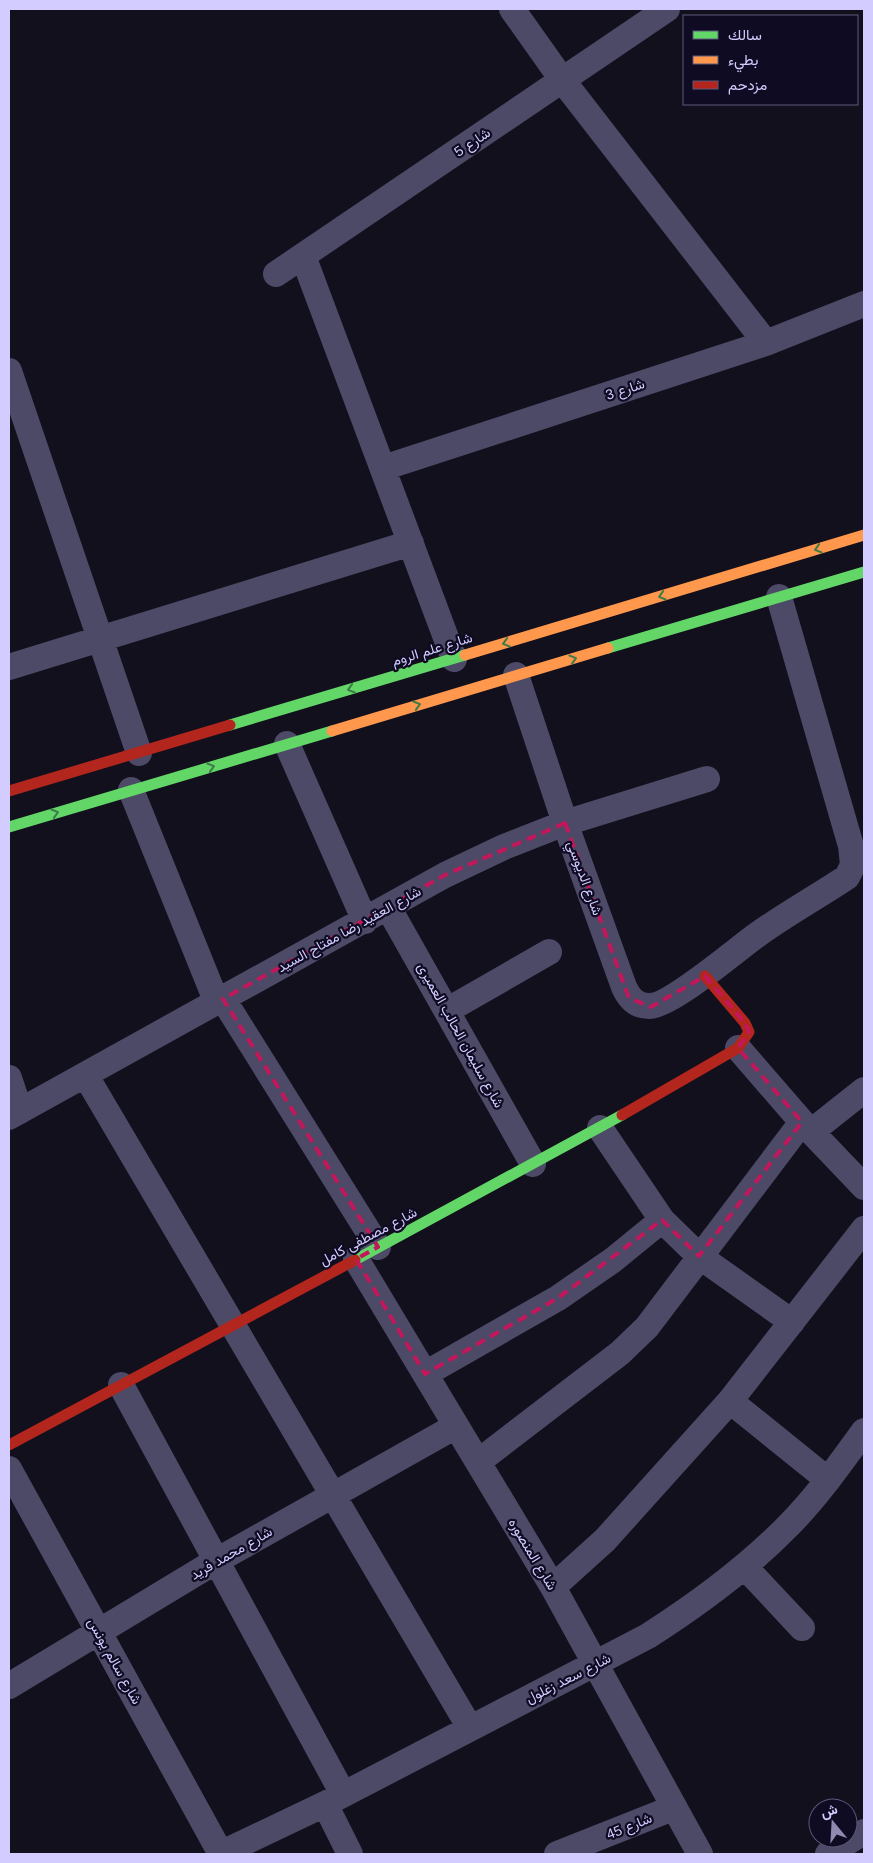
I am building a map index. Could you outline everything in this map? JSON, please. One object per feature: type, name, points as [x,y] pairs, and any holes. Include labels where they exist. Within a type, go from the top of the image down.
[{"type":"street","points":[[512,9],[562,81],[766,343]]},
{"type":"street","name":"شارع 5","points":[[276,274],[667,9]]},
{"type":"street","points":[[303,256],[454,659]]},
{"type":"street","name":"شارع 3","points":[[383,468],[766,343],[864,304]]},
{"type":"street","points":[[9,371],[99,640],[139,752]]},
{"type":"street","name":"شارع علم الروم","points":[[9,792],[139,752],[324,702],[454,659],[864,536]]},
{"type":"street","points":[[9,667],[411,543]]},
{"type":"street","points":[[9,827],[287,744],[329,727],[516,675],[864,572]]},
{"type":"street","points":[[780,597],[851,846],[853,864],[847,878],[757,935],[705,976],[745,1023],[749,1032],[738,1048],[806,1127],[864,1187]]},
{"type":"street","name":"شارع الديوسي","points":[[516,675],[564,822],[629,998],[639,1005],[651,1007],[705,976]]},
{"type":"street","points":[[287,744],[365,921]]},
{"type":"street","name":"شارع العقيد رضا مفتاح السيد","points":[[14,1114],[86,1076],[445,875],[504,847],[564,822],[707,779]]},
{"type":"street","name":"شارع المنصوره","points":[[131,790],[220,1001],[367,1253],[425,1374],[553,1588],[700,1854]]},
{"type":"street","name":"شارع سليمان الحالب العميرى","points":[[388,907],[448,1010],[533,1164]]},
{"type":"street","points":[[448,1010],[549,952]]},
{"type":"street","name":"شارع مصطفى كامل","points":[[9,1444],[233,1326],[600,1128],[738,1048]]},
{"type":"street","points":[[86,1076],[470,1728]]},
{"type":"street","points":[[9,1078],[14,1114]]},
{"type":"street","points":[[478,1462],[620,1353],[647,1327],[671,1297],[698,1256],[806,1127],[864,1090]]},
{"type":"street","points":[[600,1128],[662,1220],[698,1256],[792,1322]]},
{"type":"street","points":[[425,1374],[558,1298],[613,1260],[662,1220]]},
{"type":"street","points":[[553,1588],[605,1540],[730,1401],[864,1229]]},
{"type":"street","points":[[120,1385],[216,1561],[334,1799],[350,1854]]},
{"type":"street","points":[[730,1401],[828,1480]]},
{"type":"street","name":"شارع محمد فريد","points":[[9,1686],[216,1561],[456,1426]]},
{"type":"street","name":"شارع سعد زغلول","points":[[220,1854],[334,1799],[648,1636],[684,1613],[745,1566],[789,1525],[828,1480],[864,1431]]},
{"type":"street","name":"شارع سالم يونس","points":[[9,1469],[220,1854]]},
{"type":"street","points":[[745,1566],[802,1628]]},
{"type":"street","name":"شارع 45","points":[[557,1854],[673,1808]]},
{"type":"street","points":[[828,1854],[864,1832]]},
{"type":"highlighted area","points":[[565,823],[629,998],[651,1007],[705,976],[745,1023],[749,1032],[738,1048],[802,1122],[699,1256],[662,1220],[558,1298],[425,1374],[356,1259],[378,1247],[223,999],[445,875]]},
{"type":"traffic: fast","points":[[608,648],[864,572]]},
{"type":"traffic: fast","points":[[230,725],[465,655]]},
{"type":"traffic: fast","points":[[9,827],[332,731]]},
{"type":"traffic: fast","points":[[355,1260],[622,1115]]},
{"type":"traffic: slow","points":[[465,655],[864,535]]},
{"type":"traffic: slow","points":[[332,731],[608,648]]},
{"type":"traffic: jam","points":[[9,791],[230,725]]},
{"type":"traffic: jam","points":[[622,1115],[738,1048],[749,1032],[745,1023],[705,976]]},
{"type":"traffic: jam","points":[[9,1445],[355,1260]]}]
